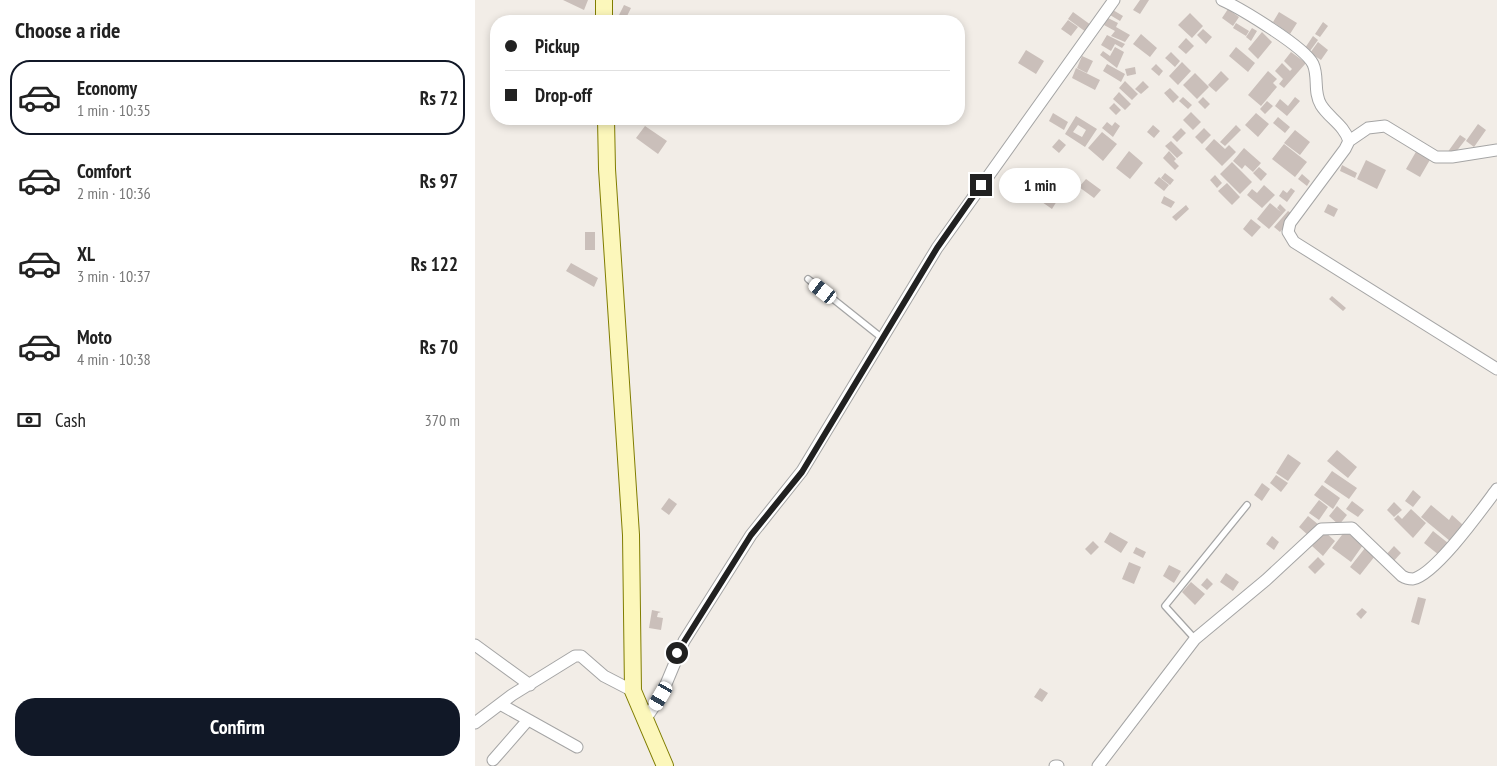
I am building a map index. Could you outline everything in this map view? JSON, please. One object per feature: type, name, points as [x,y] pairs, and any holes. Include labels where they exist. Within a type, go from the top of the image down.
[{"type":"main road","points":[[604,0],[604,15]]},
{"type":"main road","points":[[606,125],[607,169],[631,535],[633,691],[665,766]]},
{"type":"street","points":[[645,720],[661,696],[684,641],[751,535],[802,472],[937,248],[1113,0]]},
{"type":"street","points":[[1222,0],[1235,6],[1301,50],[1312,62],[1315,72],[1317,98],[1322,107],[1346,132],[1349,141]]},
{"type":"street","points":[[1497,150],[1460,156],[1436,157],[1385,126],[1368,128],[1349,141],[1290,223],[1288,232],[1294,242],[1497,370]]},
{"type":"street","points":[[1098,766],[1195,639],[1266,580],[1321,529],[1352,528],[1402,576],[1411,579],[1420,576],[1450,548],[1497,489]]},
{"type":"street","points":[[475,645],[530,685]]},
{"type":"street","points":[[475,724],[500,704],[567,660],[581,656],[604,676],[633,691]]},
{"type":"street","points":[[500,704],[577,746]]},
{"type":"street","points":[[493,760],[529,720]]},
{"type":"lane","points":[[808,279],[882,338]]},
{"type":"lane","points":[[1195,639],[1165,606],[1247,505]]},
{"type":"building","points":[[563,0],[588,0],[584,10]]},
{"type":"building","points":[[1140,0],[1149,0],[1140,14],[1133,10]]},
{"type":"building","points":[[624,5],[631,8],[628,15],[619,15]]},
{"type":"building","points":[[1228,9],[1239,17],[1233,26],[1222,18]]},
{"type":"building","points":[[1113,10],[1123,16],[1120,21],[1110,15]]},
{"type":"building","points":[[1073,12],[1091,25],[1086,32],[1068,19]]},
{"type":"building","points":[[1279,12],[1297,23],[1290,34],[1273,22]]},
{"type":"building","points":[[1190,13],[1203,26],[1192,38],[1178,25]]},
{"type":"building","points":[[1108,18],[1118,23],[1116,27],[1130,35],[1125,42],[1111,36],[1115,31],[1104,25]]},
{"type":"building","points":[[1068,20],[1078,27],[1071,36],[1061,29]]},
{"type":"building","points":[[1323,22],[1328,26],[1320,37],[1315,34]]},
{"type":"building","points":[[1236,23],[1249,31],[1246,36],[1233,28]]},
{"type":"building","points":[[1252,28],[1257,31],[1251,41],[1246,37]]},
{"type":"building","points":[[1203,29],[1212,37],[1206,44],[1197,35]]},
{"type":"building","points":[[1262,32],[1272,42],[1258,59],[1248,49]]},
{"type":"building","points":[[1141,34],[1157,48],[1150,57],[1133,44]]},
{"type":"building","points":[[1107,35],[1125,44],[1122,48],[1115,44],[1111,51],[1101,45]]},
{"type":"building","points":[[1313,36],[1318,40],[1310,51],[1305,48]]},
{"type":"building","points":[[1186,38],[1194,46],[1186,54],[1178,47]]},
{"type":"building","points":[[1318,42],[1328,50],[1321,60],[1310,53]]},
{"type":"building","points":[[1115,47],[1124,52],[1117,68],[1100,55],[1103,51],[1110,56]]},
{"type":"building","points":[[1236,47],[1255,63],[1248,72],[1229,56]]},
{"type":"building","points":[[1026,50],[1044,61],[1036,74],[1018,63]]},
{"type":"building","points":[[1171,52],[1180,61],[1175,67],[1165,58]]},
{"type":"building","points":[[1291,52],[1306,63],[1284,88],[1279,84],[1283,79],[1275,71],[1282,63],[1290,71],[1292,69],[1284,61]]},
{"type":"building","points":[[1082,56],[1093,61],[1087,73],[1077,68]]},
{"type":"building","points":[[1182,62],[1191,71],[1178,85],[1169,76]]},
{"type":"building","points":[[1107,64],[1125,74],[1121,82],[1103,71]]},
{"type":"building","points":[[1156,64],[1163,71],[1159,76],[1151,69]]},
{"type":"building","points":[[1135,67],[1136,74],[1127,76],[1125,69]]},
{"type":"building","points":[[1076,68],[1100,80],[1095,90],[1072,78]]},
{"type":"building","points":[[1221,71],[1229,79],[1216,92],[1208,85]]},
{"type":"building","points":[[1268,71],[1277,79],[1273,83],[1277,87],[1261,106],[1248,95]]},
{"type":"building","points":[[1195,73],[1209,87],[1197,99],[1183,85]]},
{"type":"building","points":[[1125,81],[1138,94],[1132,100],[1119,88]]},
{"type":"building","points":[[1143,81],[1149,87],[1141,94],[1135,89]]},
{"type":"building","points":[[1170,88],[1179,97],[1173,103],[1164,93]]},
{"type":"building","points":[[1119,92],[1131,104],[1125,110],[1113,99]]},
{"type":"building","points":[[1183,97],[1192,105],[1188,109],[1179,101]]},
{"type":"building","points":[[1203,97],[1210,104],[1205,109],[1198,102]]},
{"type":"building","points":[[1295,97],[1300,101],[1287,116],[1275,106],[1280,99],[1288,106]]},
{"type":"building","points":[[1267,101],[1273,106],[1265,114],[1260,109]]},
{"type":"building","points":[[1114,103],[1121,110],[1116,115],[1109,108]]},
{"type":"building","points":[[1191,112],[1201,122],[1193,130],[1183,120]]},
{"type":"building","points":[[1053,113],[1068,122],[1064,130],[1049,121]]},
{"type":"building","points":[[1256,113],[1269,124],[1258,137],[1245,125]]},
{"type":"building","points":[[1076,116],[1097,129],[1085,147],[1065,134]],"holes":[[[1078,125],[1086,130],[1082,137],[1073,132]]]},
{"type":"building","points":[[1278,117],[1290,127],[1285,133],[1273,123]]},
{"type":"building","points":[[1107,122],[1112,126],[1115,122],[1120,126],[1113,137],[1102,128]]},
{"type":"building","points":[[1478,124],[1486,130],[1474,147],[1466,141]]},
{"type":"building","points":[[1153,125],[1160,131],[1154,138],[1147,132]]},
{"type":"building","points":[[1236,125],[1241,130],[1225,146],[1220,142]]},
{"type":"building","points":[[645,126],[667,141],[658,154],[636,138]]},
{"type":"building","points":[[1181,128],[1186,133],[1177,142],[1172,137]]},
{"type":"building","points":[[1204,128],[1211,135],[1202,144],[1195,137]]},
{"type":"building","points":[[1295,130],[1310,142],[1300,155],[1284,143]]},
{"type":"building","points":[[1102,132],[1117,144],[1103,161],[1088,148]]},
{"type":"building","points":[[1460,135],[1466,139],[1452,157],[1447,153]]},
{"type":"building","points":[[1059,139],[1066,145],[1059,153],[1052,147]]},
{"type":"building","points":[[1214,139],[1225,149],[1229,145],[1236,152],[1222,166],[1205,149]]},
{"type":"building","points":[[1171,141],[1183,153],[1177,158],[1165,146]]},
{"type":"building","points":[[1284,144],[1307,162],[1295,177],[1272,159]]},
{"type":"building","points":[[1244,148],[1261,163],[1253,172],[1245,165],[1242,169],[1233,161]]},
{"type":"building","points":[[1417,150],[1431,158],[1420,177],[1406,169]]},
{"type":"building","points":[[1129,151],[1143,163],[1130,179],[1116,168]]},
{"type":"building","points":[[1169,151],[1179,166],[1175,170],[1163,158]]},
{"type":"building","points":[[1366,160],[1386,170],[1377,189],[1357,179]]},
{"type":"building","points":[[1232,162],[1252,182],[1240,194],[1220,174]]},
{"type":"building","points":[[1342,165],[1357,173],[1355,178],[1340,171]]},
{"type":"building","points":[[1259,167],[1267,174],[1261,181],[1253,173]]},
{"type":"building","points":[[1165,173],[1174,180],[1170,185],[1161,178]]},
{"type":"building","points":[[1302,174],[1310,181],[1307,186],[1298,179]]},
{"type":"building","points":[[1215,175],[1222,183],[1217,188],[1210,180]]},
{"type":"building","points":[[1159,177],[1169,185],[1164,191],[1154,183]]},
{"type":"building","points":[[1086,179],[1101,190],[1094,198],[1079,187]]},
{"type":"building","points":[[1040,183],[1045,186],[1043,189],[1053,195],[1055,193],[1060,196],[1052,209],[1032,195]]},
{"type":"building","points":[[1227,183],[1240,197],[1232,205],[1218,191]]},
{"type":"building","points":[[1264,185],[1275,195],[1262,208],[1247,195],[1252,189],[1257,193]]},
{"type":"building","points":[[1291,188],[1295,191],[1287,202],[1279,196],[1283,190],[1287,193]]},
{"type":"building","points":[[1164,196],[1175,202],[1171,208],[1161,203]]},
{"type":"building","points":[[1270,203],[1281,212],[1277,208],[1280,204],[1286,210],[1269,229],[1257,219]]},
{"type":"building","points":[[1328,204],[1338,209],[1334,217],[1324,212]]},
{"type":"building","points":[[1186,205],[1189,209],[1176,221],[1172,217]]},
{"type":"building","points":[[1288,211],[1294,215],[1280,232],[1274,227]]},
{"type":"building","points":[[1251,219],[1261,227],[1252,237],[1243,229]]},
{"type":"building","points":[[585,232],[595,232],[595,250],[585,250]]},
{"type":"building","points":[[571,263],[598,278],[594,287],[566,271]]},
{"type":"building","points":[[1332,296],[1346,308],[1343,311],[1329,299]]},
{"type":"building","points":[[1337,450],[1357,467],[1348,478],[1327,461]]},
{"type":"building","points":[[1288,454],[1301,463],[1288,481],[1276,473]]},
{"type":"building","points":[[1332,471],[1357,488],[1349,499],[1324,482]]},
{"type":"building","points":[[1276,475],[1288,483],[1281,492],[1270,483]]},
{"type":"building","points":[[1262,483],[1270,489],[1262,501],[1254,495]]},
{"type":"building","points":[[1322,485],[1340,498],[1333,509],[1314,495]]},
{"type":"building","points":[[1413,490],[1421,497],[1413,507],[1405,501]]},
{"type":"building","points":[[669,498],[677,504],[669,515],[661,509]]},
{"type":"building","points":[[1319,500],[1328,507],[1319,520],[1309,513]]},
{"type":"building","points":[[1352,501],[1364,510],[1358,517],[1346,509]]},
{"type":"building","points":[[1394,502],[1402,510],[1394,517],[1387,510]]},
{"type":"building","points":[[1431,505],[1449,520],[1452,515],[1463,525],[1450,541],[1421,517]]},
{"type":"building","points":[[1337,506],[1347,515],[1339,525],[1329,516]]},
{"type":"building","points":[[1411,509],[1426,523],[1413,538],[1394,519],[1398,515],[1402,519]]},
{"type":"building","points":[[1308,516],[1319,525],[1309,536],[1299,527]]},
{"type":"building","points":[[1324,531],[1335,541],[1323,556],[1312,546]]},
{"type":"building","points":[[1345,531],[1363,545],[1351,562],[1332,548]]},
{"type":"building","points":[[1433,531],[1448,543],[1439,555],[1424,543]]},
{"type":"building","points":[[1110,532],[1128,542],[1121,553],[1104,542]]},
{"type":"building","points":[[1272,536],[1279,542],[1274,550],[1266,544]]},
{"type":"building","points":[[1093,541],[1099,547],[1091,555],[1085,549]]},
{"type":"building","points":[[1394,546],[1401,553],[1392,563],[1385,556]]},
{"type":"building","points":[[1136,547],[1146,552],[1143,558],[1133,553]]},
{"type":"building","points":[[1365,548],[1375,556],[1360,575],[1350,567]]},
{"type":"building","points":[[1318,557],[1325,564],[1315,574],[1308,567]]},
{"type":"building","points":[[1129,562],[1141,567],[1134,584],[1122,579]]},
{"type":"building","points":[[1169,565],[1181,571],[1174,583],[1163,576]]},
{"type":"building","points":[[1226,573],[1239,582],[1233,591],[1220,582]]},
{"type":"building","points":[[1207,578],[1213,584],[1207,590],[1201,585]]},
{"type":"building","points":[[1191,582],[1205,594],[1195,605],[1182,592]]},
{"type":"building","points":[[1418,597],[1426,599],[1419,625],[1411,622]]},
{"type":"building","points":[[1362,608],[1367,612],[1361,619],[1356,614]]},
{"type":"building","points":[[652,610],[661,612],[658,613],[657,617],[663,618],[661,630],[649,628]]},
{"type":"building","points":[[1040,688],[1048,693],[1042,702],[1034,697]]},
{"type":"route","points":[[677,653],[751,535],[802,472],[937,248],[981,185]]}]
